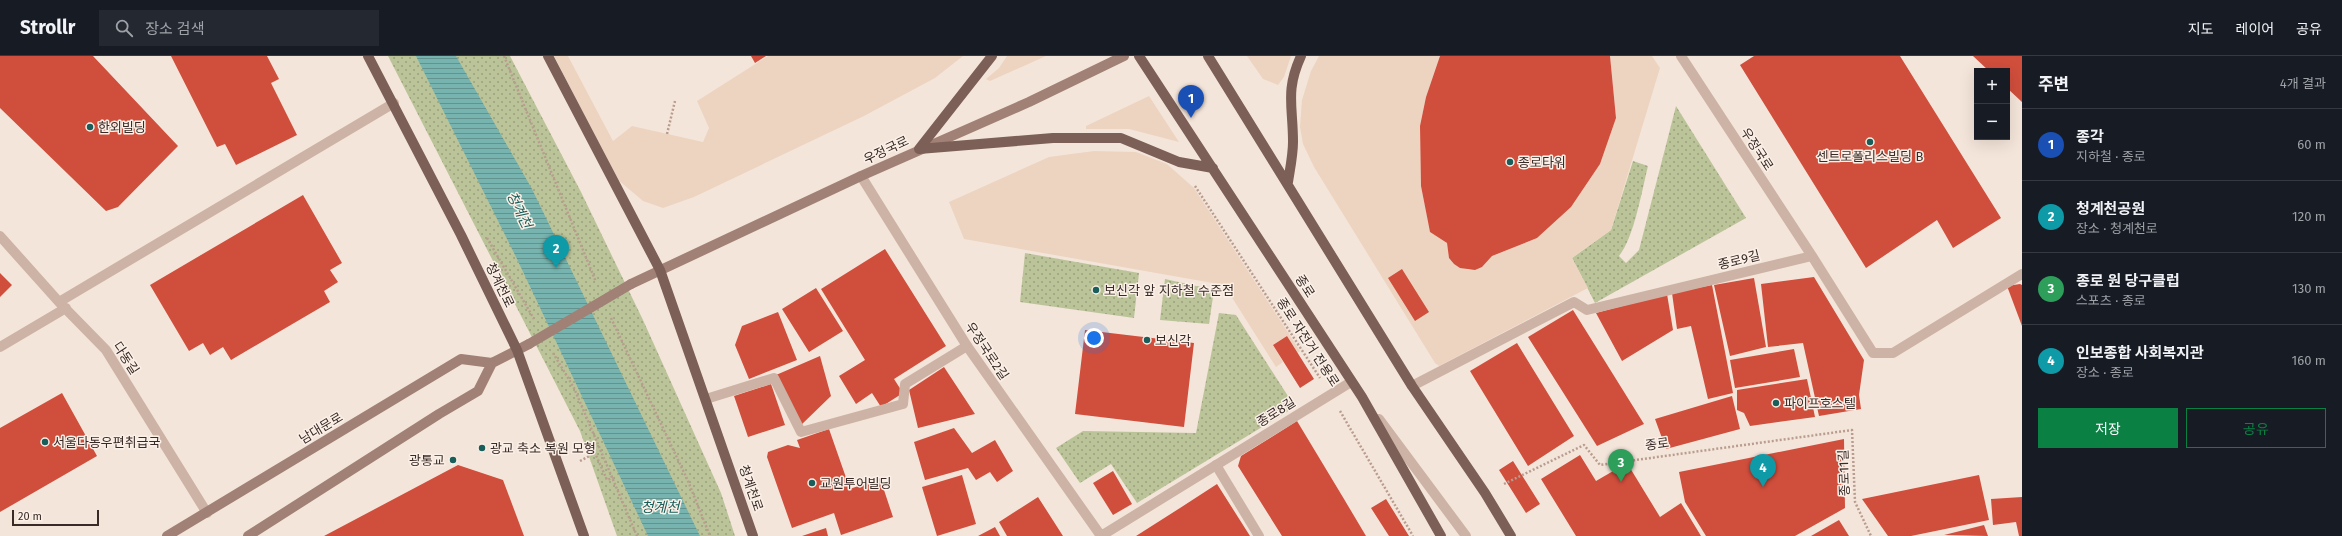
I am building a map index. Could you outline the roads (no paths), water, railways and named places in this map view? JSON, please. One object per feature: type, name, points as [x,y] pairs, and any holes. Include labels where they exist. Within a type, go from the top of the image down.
[{"type":"main road","name":"청계천로","points":[[368,56],[394,103],[518,350],[584,536]]},
{"type":"main road","name":"청계천로","points":[[548,56],[660,270],[754,536]]},
{"type":"main road","points":[[919,149],[992,56]]},
{"type":"main road","name":"우정국로","points":[[660,270],[919,149],[1029,102],[1124,56]]},
{"type":"main road","name":"종로","points":[[1139,56],[1362,397],[1441,536]]},
{"type":"main road","points":[[1208,56],[1288,182],[1412,386],[1485,493],[1511,536]]},
{"type":"main road","points":[[1288,182],[1293,142],[1289,100],[1295,71],[1301,56]]},
{"type":"main road","points":[[919,149],[1053,138],[1121,138],[1179,162],[1213,168]]},
{"type":"main road","points":[[248,536],[439,414],[478,391],[492,363],[529,344],[631,284],[660,270]]},
{"type":"main road","name":"남대문로","points":[[167,536],[461,359],[492,363]]},
{"type":"street","name":"우정국로","points":[[1682,56],[1812,256]]},
{"type":"street","points":[[0,347],[62,305],[394,103]]},
{"type":"street","name":"우정국로2길","points":[[861,176],[967,346],[1101,536]]},
{"type":"street","name":"다동길","points":[[0,236],[62,305],[106,350],[206,513]]},
{"type":"street","points":[[1812,256],[1873,352],[1893,353],[2022,274]]},
{"type":"street","name":"종로9길","points":[[1412,386],[1574,302],[1587,310],[1812,256]]},
{"type":"street","points":[[706,399],[774,378],[801,432],[903,404],[905,384],[967,346]]},
{"type":"street","name":"종로8길","points":[[1101,536],[1351,382]]},
{"type":"street","points":[[1362,397],[1466,536]]},
{"type":"street","points":[[1216,465],[1259,536]]},
{"type":"water","name":"청계천","points":[[416,56],[456,56],[532,189],[700,536],[648,536],[516,257]]},
{"type":"place","name":"종각","points":[[1191,118]]},
{"type":"place","name":"한외빌딩","points":[[90,127]]},
{"type":"place","name":"센트로폴리스빌딩 B","points":[[1870,142]]},
{"type":"place","name":"종로타워","points":[[1510,162]]},
{"type":"place","name":"청계천공원","points":[[556,268]]},
{"type":"place","name":"보신각 앞 지하철 수준점","points":[[1096,290]]},
{"type":"place","name":"보신각","points":[[1147,340]]},
{"type":"place","name":"파이프호스텔","points":[[1776,403]]},
{"type":"place","name":"서울다동우편취급국","points":[[45,442]]},
{"type":"place","name":"광교 축소 복원 모형","points":[[482,448]]},
{"type":"place","name":"광통교","points":[[453,460]]},
{"type":"place","name":"종로 원 당구클럽","points":[[1621,482]]},
{"type":"place","name":"교원투어빌딩","points":[[812,483]]},
{"type":"place","name":"인보종합 사회복지관","points":[[1763,487]]}]
